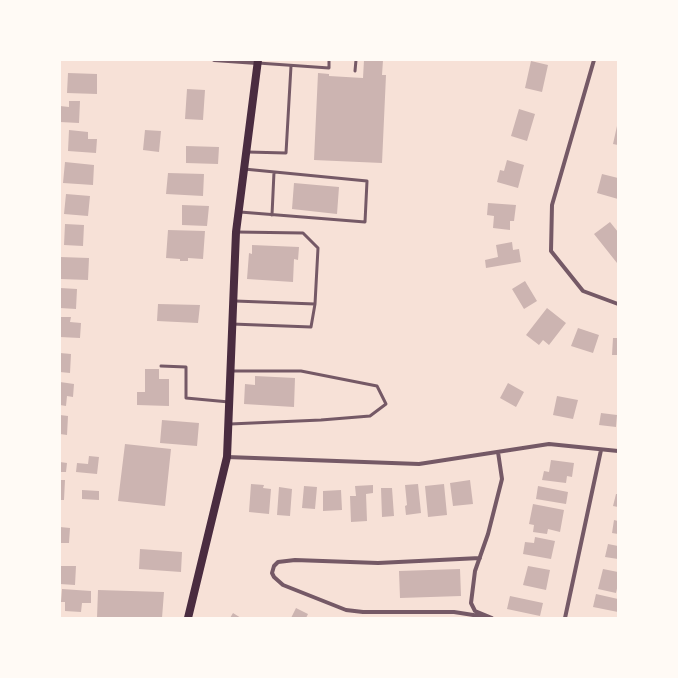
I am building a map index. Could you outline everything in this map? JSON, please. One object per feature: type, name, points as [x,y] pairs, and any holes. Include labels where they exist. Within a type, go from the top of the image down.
[{"type":"main road","points":[[188,618],[227,457],[236,232],[258,61]]},
{"type":"street","points":[[214,60],[258,61]]},
{"type":"street","points":[[594,60],[552,205],[551,251],[583,292],[618,304]]},
{"type":"street","points":[[227,457],[420,464],[549,444],[618,451]]},
{"type":"street","points":[[565,618],[600,450]]},
{"type":"street","points":[[486,617],[475,611],[471,603],[475,571],[488,534],[502,479],[498,452]]},
{"type":"street","points":[[480,558],[378,563],[295,560],[278,562],[274,566],[272,573],[274,577],[283,585],[346,610],[363,612],[454,612],[492,618]]},
{"type":"lane","points":[[258,61],[291,66],[329,68],[329,60]]},
{"type":"lane","points":[[355,71],[356,60]]},
{"type":"lane","points":[[246,152],[286,153],[291,66]]},
{"type":"lane","points":[[239,212],[365,222],[367,180],[244,169]]},
{"type":"lane","points":[[272,215],[274,172]]},
{"type":"lane","points":[[232,324],[312,327],[315,304],[318,248],[303,233],[236,232]]},
{"type":"lane","points":[[233,301],[315,304]]},
{"type":"lane","points":[[161,366],[186,367],[186,398],[229,402]]},
{"type":"lane","points":[[228,424],[321,420],[370,416],[386,404],[377,386],[301,371],[230,371]]},
{"type":"building","points":[[364,60],[383,60],[382,75],[386,75],[382,163],[314,160],[318,73],[329,74],[329,76],[363,78]]},
{"type":"building","points":[[531,61],[548,65],[542,92],[525,88]]},
{"type":"building","points":[[68,73],[97,74],[97,94],[67,93]]},
{"type":"building","points":[[187,89],[205,90],[203,120],[185,119]]},
{"type":"building","points":[[69,101],[80,101],[79,123],[60,122],[60,106],[69,107]]},
{"type":"building","points":[[519,109],[535,114],[527,141],[511,136]]},
{"type":"building","points":[[618,126],[618,145],[613,144]]},
{"type":"building","points":[[69,130],[88,132],[88,139],[97,139],[96,153],[68,151]]},
{"type":"building","points":[[145,130],[161,131],[159,152],[143,150]]},
{"type":"building","points":[[186,146],[219,147],[218,164],[186,163]]},
{"type":"building","points":[[507,160],[524,165],[518,188],[497,182],[500,170],[504,171]]},
{"type":"building","points":[[65,162],[94,165],[93,185],[63,183]]},
{"type":"building","points":[[168,173],[204,174],[203,196],[166,194]]},
{"type":"building","points":[[602,174],[618,178],[618,199],[597,193]]},
{"type":"building","points":[[294,183],[339,187],[337,214],[292,209]]},
{"type":"building","points":[[66,194],[90,196],[88,216],[64,214]]},
{"type":"building","points":[[488,203],[516,205],[514,221],[510,221],[510,230],[493,228],[494,216],[487,215]]},
{"type":"building","points":[[182,205],[209,206],[207,226],[182,225]]},
{"type":"building","points":[[610,222],[618,232],[617,263],[594,234]]},
{"type":"building","points":[[65,224],[84,225],[83,246],[64,245]]},
{"type":"building","points":[[168,230],[205,231],[203,259],[188,258],[188,261],[180,261],[180,259],[166,258]]},
{"type":"building","points":[[512,242],[513,250],[519,249],[521,262],[486,268],[485,260],[498,257],[496,245]]},
{"type":"building","points":[[252,245],[299,247],[298,260],[294,259],[293,282],[247,279],[249,253],[252,254]]},
{"type":"building","points":[[60,257],[89,258],[88,280],[60,279]]},
{"type":"building","points":[[525,281],[537,301],[524,309],[512,289]]},
{"type":"building","points":[[60,288],[77,289],[76,309],[60,308]]},
{"type":"building","points":[[158,304],[200,305],[198,323],[157,321]]},
{"type":"building","points":[[547,308],[566,323],[549,345],[543,340],[539,345],[526,335]]},
{"type":"building","points":[[60,317],[71,317],[70,322],[81,323],[80,338],[60,337]]},
{"type":"building","points":[[578,328],[599,335],[593,353],[571,346]]},
{"type":"building","points":[[613,338],[618,338],[618,355],[612,355]]},
{"type":"building","points":[[60,353],[71,354],[70,373],[60,372]]},
{"type":"building","points":[[145,369],[159,369],[159,379],[169,379],[169,406],[137,405],[137,392],[145,392]]},
{"type":"building","points":[[255,376],[295,378],[294,407],[244,404],[245,384],[255,385]]},
{"type":"building","points":[[60,382],[74,384],[73,397],[67,396],[66,406],[60,405]]},
{"type":"building","points":[[508,383],[524,392],[516,407],[500,398]]},
{"type":"building","points":[[557,396],[578,400],[573,419],[553,415]]},
{"type":"building","points":[[601,413],[617,415],[616,427],[599,425]]},
{"type":"building","points":[[60,415],[68,416],[67,435],[60,434]]},
{"type":"building","points":[[162,420],[199,423],[197,446],[160,443]]},
{"type":"building","points":[[125,444],[171,449],[165,506],[118,501]]},
{"type":"building","points":[[89,456],[99,457],[97,474],[76,472],[77,463],[88,464]]},
{"type":"building","points":[[551,460],[574,463],[572,477],[567,476],[566,483],[542,480],[544,471],[549,472]]},
{"type":"building","points":[[60,462],[67,463],[66,472],[60,472]]},
{"type":"building","points":[[60,480],[65,480],[64,500],[60,500]]},
{"type":"building","points":[[470,480],[473,504],[453,506],[450,483]]},
{"type":"building","points":[[251,484],[264,485],[263,488],[271,489],[269,514],[249,512]]},
{"type":"building","points":[[418,484],[421,513],[406,515],[405,506],[407,505],[405,485]]},
{"type":"building","points":[[444,484],[447,515],[428,517],[425,486]]},
{"type":"building","points":[[373,485],[373,493],[366,494],[367,521],[351,522],[350,496],[356,496],[355,486]]},
{"type":"building","points":[[304,486],[317,487],[315,509],[302,508]]},
{"type":"building","points":[[538,486],[568,492],[566,504],[536,499]]},
{"type":"building","points":[[279,487],[292,489],[290,516],[277,515]]},
{"type":"building","points":[[381,488],[392,488],[394,516],[382,517]]},
{"type":"building","points":[[82,490],[99,491],[99,500],[82,499]]},
{"type":"building","points":[[341,490],[342,510],[323,511],[323,491]]},
{"type":"building","points":[[616,494],[618,494],[618,507],[613,506]]},
{"type":"building","points":[[533,504],[564,510],[560,532],[548,529],[547,534],[533,532],[534,525],[529,524]]},
{"type":"building","points":[[614,520],[618,521],[618,534],[612,533]]},
{"type":"building","points":[[60,527],[70,528],[69,543],[60,543]]},
{"type":"building","points":[[535,537],[555,541],[551,559],[523,554],[525,542],[534,543]]},
{"type":"building","points":[[608,544],[618,546],[618,559],[605,557]]},
{"type":"building","points":[[140,549],[182,552],[181,572],[139,569]]},
{"type":"building","points":[[60,566],[76,566],[75,585],[60,584]]},
{"type":"building","points":[[528,566],[550,570],[546,590],[523,585]]},
{"type":"building","points":[[460,569],[461,596],[400,598],[399,571]]},
{"type":"building","points":[[603,569],[618,572],[616,593],[598,589]]},
{"type":"building","points":[[62,589],[91,591],[91,603],[82,603],[81,612],[65,611],[65,602],[61,602]]},
{"type":"building","points":[[98,590],[164,592],[162,618],[97,618]]},
{"type":"building","points":[[596,594],[618,599],[618,612],[593,607]]},
{"type":"building","points":[[510,596],[543,603],[540,616],[507,609]]},
{"type":"building","points":[[296,608],[308,614],[306,618],[291,618]]},
{"type":"building","points":[[233,613],[241,618],[230,618]]}]
